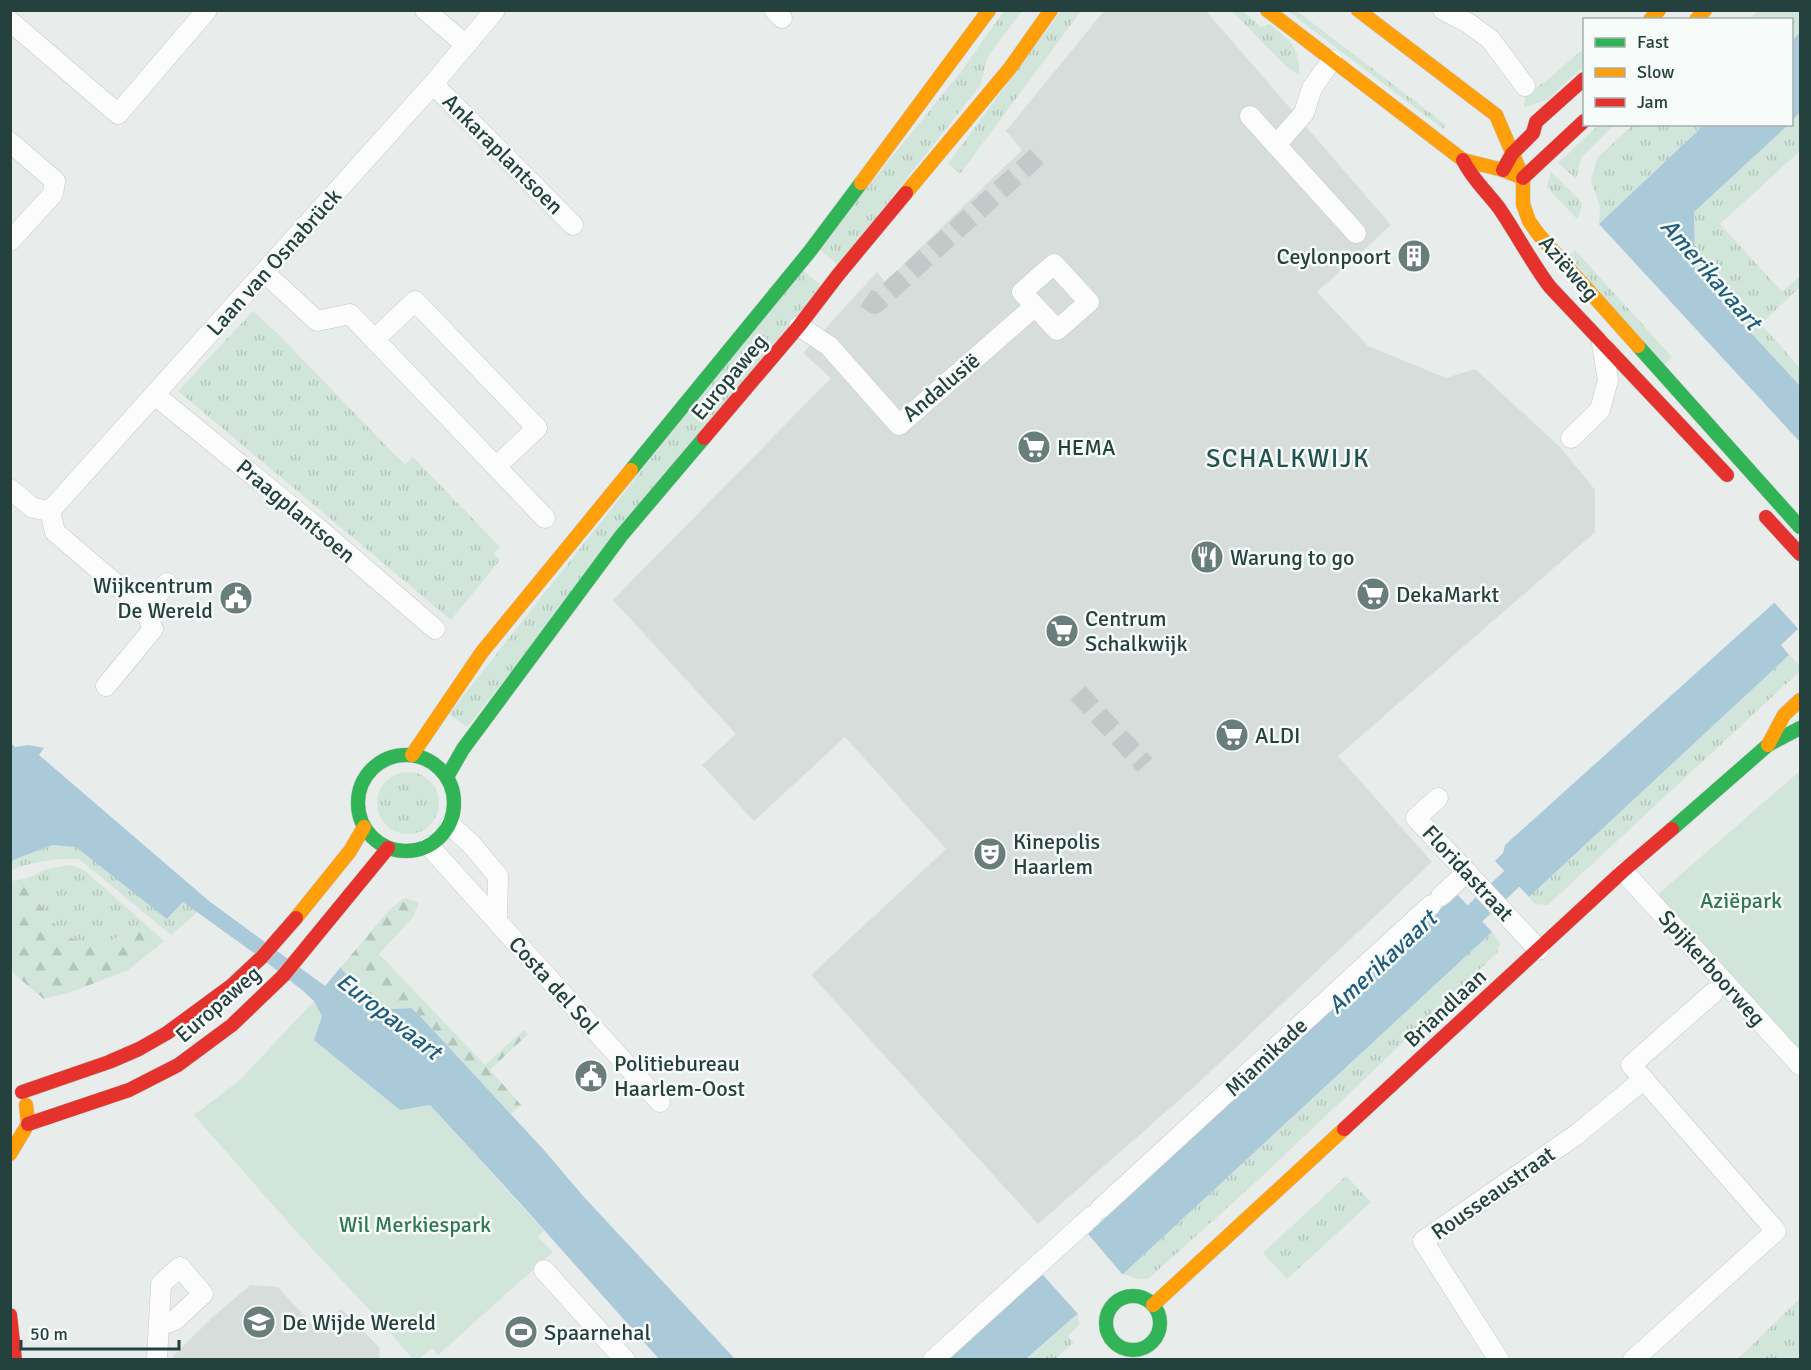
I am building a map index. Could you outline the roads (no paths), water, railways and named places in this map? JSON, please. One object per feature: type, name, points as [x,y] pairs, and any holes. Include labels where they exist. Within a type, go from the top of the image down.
[{"type":"main road","name":"Europaweg","points":[[412,755],[482,652],[824,234],[989,10]]},
{"type":"main road","name":"Europaweg","points":[[447,777],[463,749],[621,536],[799,326],[838,275],[1010,68],[1051,10]]},
{"type":"main road","name":"Aziëweg","points":[[1267,10],[1463,160],[1503,170],[1523,178]]},
{"type":"main road","name":"Aziëweg","points":[[1358,10],[1501,115],[1512,154],[1523,178],[1523,204],[1529,221],[1539,235],[1800,527]]},
{"type":"main road","points":[[1498,208],[1497,186],[1512,154],[1533,133],[1531,119],[1583,80]]},
{"type":"main road","points":[[1523,178],[1583,122]]},
{"type":"main road","name":"Aziëweg","points":[[1463,160],[1470,174],[1498,208],[1534,266],[1550,287],[1736,484]]},
{"type":"main road","points":[[1755,505],[1800,554]]},
{"type":"main road","name":"Briandlaan","points":[[1768,745],[1784,716],[1800,700]]},
{"type":"main road","name":"Briandlaan","points":[[1153,1305],[1623,871],[1768,745],[1800,728]]},
{"type":"main road","points":[[399,755],[412,755],[438,766],[447,777],[455,800],[454,813],[450,825],[441,837],[429,846],[416,851],[401,852],[388,848],[370,836],[359,815],[358,802],[360,788],[374,766],[399,755]]},
{"type":"main road","name":"Europaweg","points":[[22,1092],[109,1062],[139,1049],[166,1033],[231,986],[261,958],[320,890],[350,851],[364,827]]},
{"type":"main road","name":"Europaweg","points":[[28,1124],[129,1090],[178,1065],[232,1024],[283,976],[388,848]]},
{"type":"main road","points":[[10,1080],[22,1092],[28,1112],[28,1124],[10,1154]]},
{"type":"main road","points":[[1137,1296],[1153,1305],[1160,1319],[1156,1347],[1128,1350],[1108,1345],[1106,1324],[1107,1315],[1112,1306],[1119,1300],[1137,1296]]},
{"type":"main road","points":[[10,1315],[15,1359]]},
{"type":"street","points":[[10,21],[118,114],[207,10]]},
{"type":"street","points":[[425,10],[466,45]]},
{"type":"street","name":"Laan van Osnabrück","points":[[50,511],[433,84],[495,10]]},
{"type":"street","points":[[1443,10],[1468,23],[1490,39],[1526,86]]},
{"type":"street","points":[[1276,145],[1304,113],[1312,88],[1332,60]]},
{"type":"street","name":"Ankaraplantsoen","points":[[433,84],[573,225]]},
{"type":"street","points":[[1250,116],[1356,233]]},
{"type":"street","points":[[10,142],[55,181],[53,194],[10,241]]},
{"type":"street","points":[[265,273],[317,321],[350,314],[545,518]]},
{"type":"street","points":[[375,339],[415,301],[472,360],[537,428],[497,466]]},
{"type":"street","name":"Andalusië","points":[[799,326],[829,346],[899,425],[1035,306]]},
{"type":"street","points":[[1571,438],[1600,410],[1608,380],[1602,344]]},
{"type":"street","name":"Praagplantsoen","points":[[155,395],[435,628]]},
{"type":"street","points":[[10,489],[33,508],[50,511],[55,532],[145,609],[153,629],[106,686]]},
{"type":"street","points":[[145,609],[167,583]]},
{"type":"street","name":"Floridastraat","points":[[1438,798],[1416,818],[1539,950]]},
{"type":"street","name":"Costa del Sol","points":[[450,825],[471,844],[498,876],[497,921]]},
{"type":"street","name":"Costa del Sol","points":[[429,846],[660,1102]]},
{"type":"street","name":"Spijkerboorweg","points":[[1623,871],[1800,1065]]},
{"type":"street","name":"Miamikade","points":[[933,1359],[1436,901],[1470,874]]},
{"type":"street","points":[[1633,1359],[1776,1231],[1631,1065],[1713,993]]},
{"type":"street","name":"Rousseaustraat","points":[[1499,1359],[1423,1241],[1576,1135],[1644,1079]]},
{"type":"street","points":[[544,1270],[625,1359]]},
{"type":"street","points":[[157,1359],[159,1326]]},
{"type":"water","points":[[1800,32],[1800,112],[1793,120],[1793,40]]},
{"type":"water","points":[[1703,126],[1787,126],[1694,212],[1695,272],[1800,386],[1800,442],[1599,224]]},
{"type":"water","points":[[1775,602],[1800,627],[1781,645],[1789,655],[1529,897],[1495,861],[1503,853],[1505,845]]},
{"type":"water","name":"Europavaart","points":[[11,743],[15,747],[28,745],[44,748],[39,755],[209,901],[325,986],[340,968],[373,1000],[392,1009],[411,1008],[735,1359],[659,1359],[430,1105],[400,1110],[314,1040],[322,1016],[314,1001],[261,958],[183,902],[167,919],[76,847],[52,845],[11,861]]},
{"type":"water","points":[[1457,894],[1492,932],[1123,1274],[1026,1359],[945,1360],[1088,1234]]},
{"type":"waterway","name":"Amerikavaart","points":[[1453,934],[1534,858]]},
{"type":"tunnel","points":[[866,298],[875,304],[1044,150]]},
{"type":"tunnel","points":[[1078,693],[1145,765]]},
{"type":"place","name":"Ceylonpoort","points":[[1414,256]]},
{"type":"place","name":"HEMA","points":[[1034,447]]},
{"type":"place","name":"Warung to go","points":[[1207,557]]},
{"type":"place","name":"DekaMarkt","points":[[1373,594]]},
{"type":"place","name":"Wijkcentrum De Wereld","points":[[236,598]]},
{"type":"place","name":"Centrum Schalkwijk","points":[[1062,631]]},
{"type":"place","name":"ALDI","points":[[1232,735]]},
{"type":"place","name":"Kinepolis Haarlem","points":[[990,854]]},
{"type":"place","name":"Politiebureau Haarlem-Oost","points":[[591,1076]]},
{"type":"place","name":"De Wijde Wereld","points":[[259,1322]]},
{"type":"place","name":"Spaarnehal","points":[[521,1332]]},
{"type":"district","name":"SCHALKWIJK","points":[[1288,459]]},
{"type":"park label","name":"Aziëpark","points":[[1741,900]]},
{"type":"park label","name":"Wil Merkiespark","points":[[415,1224]]}]
